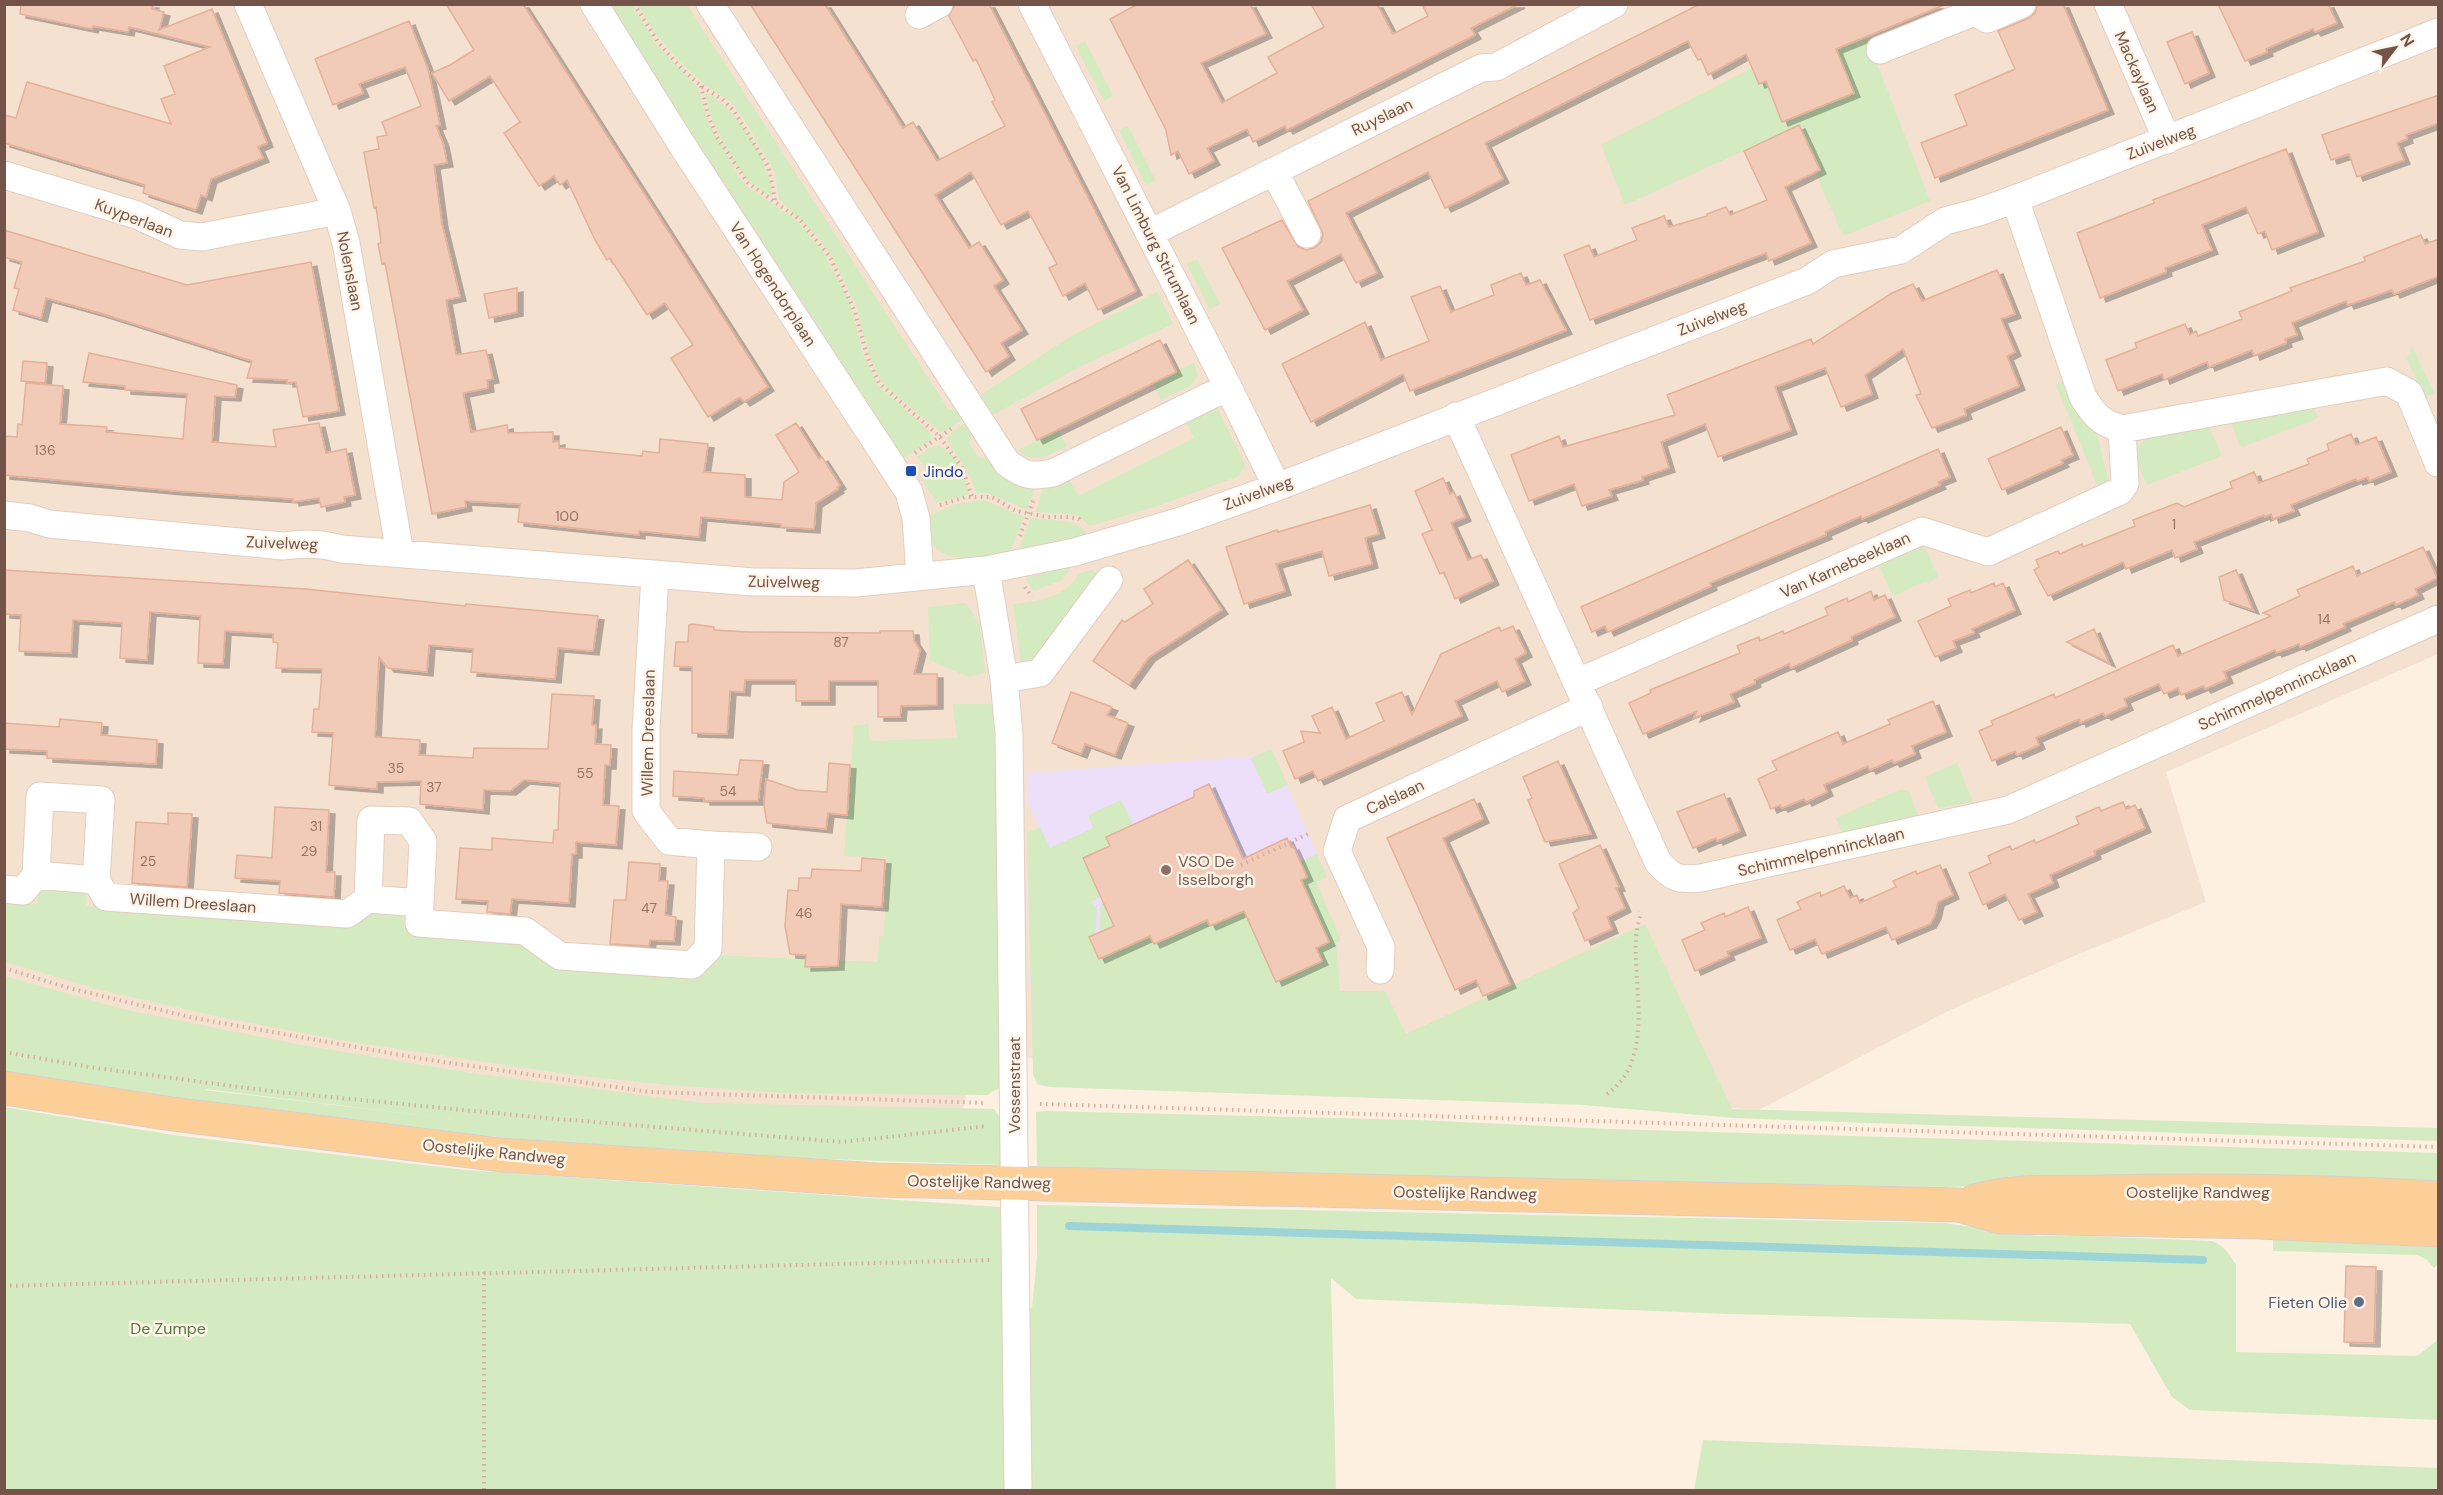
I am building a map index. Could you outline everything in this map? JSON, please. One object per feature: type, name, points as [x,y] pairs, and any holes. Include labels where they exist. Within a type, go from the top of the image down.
[{"type":"main road","name":"Oostelijke Randweg","points":[[4,1088],[172,1114],[501,1155],[877,1180],[1959,1205],[2000,1216],[2258,1222],[2439,1230]]},
{"type":"main road","name":"Oostelijke Randweg","points":[[1959,1205],[1996,1194],[2109,1192],[2238,1192],[2439,1198]]},
{"type":"street","name":"Nolenslaan","points":[[249,4],[337,211],[346,243],[400,553]]},
{"type":"street","name":"Van Hogendorplaan","points":[[594,4],[909,492],[916,518],[920,575]]},
{"type":"street","points":[[710,4],[1007,463],[1022,474],[1038,476],[1053,473],[1228,387]]},
{"type":"street","name":"Ruyslaan","points":[[1150,233],[1481,68],[1496,67],[1614,4]]},
{"type":"street","points":[[1880,50],[1974,12],[1987,19],[2022,4]]},
{"type":"street","name":"Mackaylaan","points":[[2108,4],[2167,140]]},
{"type":"street","name":"Van Limburg Stirumlaan","points":[[1037,6],[1277,487]]},
{"type":"street","name":"Zuivelweg","points":[[4,516],[30,518],[49,524],[283,546],[324,544],[341,549],[753,582],[846,583],[986,570],[1097,546],[1277,487],[1807,281],[1833,264],[1901,250],[1945,221],[1979,212],[2439,33]]},
{"type":"street","points":[[1275,171],[1307,234]]},
{"type":"street","name":"Kuyperlaan","points":[[4,175],[137,215],[180,235],[202,237],[337,211]]},
{"type":"street","points":[[2015,198],[2083,397],[2091,411],[2106,425],[2122,429],[2387,381],[2409,393],[2439,463]]},
{"type":"street","name":"Schimmelpennincklaan","points":[[1456,416],[1658,862],[1668,873],[1681,880],[1701,878],[2008,810],[2439,619]]},
{"type":"street","name":"Van Karnebeeklaan","points":[[1578,682],[1922,531],[1988,552],[2120,491],[2125,484],[2122,429]]},
{"type":"street","name":"Vossenstraat","points":[[986,570],[1004,680],[1010,746],[1018,1491]]},
{"type":"street","name":"Willem Dreeslaan","points":[[655,575],[646,729],[646,811],[669,841],[758,847]]},
{"type":"street","points":[[1004,680],[1040,673],[1109,580]]},
{"type":"street","name":"Calslaan","points":[[1380,970],[1381,947],[1337,851],[1347,819],[1589,707]]},
{"type":"street","points":[[4,889],[23,891],[36,875],[40,796],[100,800],[96,880],[36,875]]},
{"type":"street","points":[[420,903],[368,899],[371,820],[409,821],[423,841],[420,903],[418,923],[525,931],[560,956],[692,965],[708,949],[711,845]]},
{"type":"street","name":"Willem Dreeslaan","points":[[96,880],[105,897],[347,914],[368,899]]},
{"type":"path","points":[[634,4],[658,42],[701,86],[722,99],[734,111],[769,168],[775,202]]},
{"type":"path","points":[[701,86],[713,126],[748,183],[799,219],[830,257],[855,312],[867,356],[879,383],[940,437],[963,469],[972,497]]},
{"type":"path","points":[[893,468],[975,414]]},
{"type":"path","points":[[916,518],[945,503],[972,497],[992,497],[1022,512],[1078,519],[1087,528],[1097,546]]},
{"type":"path","points":[[1241,865],[1308,834]]},
{"type":"path","points":[[1607,1094],[1616,1088],[1630,1064],[1638,1036],[1640,1014],[1636,940],[1641,912]]},
{"type":"path","points":[[4,968],[69,988],[194,1018],[423,1059],[650,1092],[1014,1113],[2439,1147]]},
{"type":"path","points":[[4,1052],[89,1067],[270,1090],[545,1118],[842,1142],[1014,1113]]},
{"type":"path","points":[[4,1286],[1002,1260],[1016,1284]]},
{"type":"path","points":[[484,1272],[484,1491]]},
{"type":"shaded area","points":[[4,5],[2438,5],[2438,654],[2166,772],[2206,902],[1946,1012],[1759,1110],[1042,1058],[975,1059],[959,1123],[665,1110],[388,1067],[5,991]]},
{"type":"shaded area","name":"VSO De Isselborgh","points":[[1271,749],[1317,854],[1300,862],[1338,946],[1338,954],[1030,986],[1027,833],[1039,827],[1027,801],[1027,773],[1255,756]]},
{"type":"green space","points":[[608,5],[632,5],[657,45],[697,86],[708,122],[739,177],[746,186],[795,219],[822,250],[849,300],[864,356],[879,386],[931,433],[931,440],[898,461]]},
{"type":"green space","points":[[638,5],[687,5],[948,409],[960,411],[964,418],[940,432],[885,386],[878,376],[866,346],[856,306],[833,258],[818,237],[779,199],[775,172],[743,118],[731,102],[701,82],[680,62],[654,32]]},
{"type":"green space","points":[[1858,14],[1930,201],[1843,236],[1815,172],[1819,170],[1798,126],[1625,205],[1601,145]]},
{"type":"green space","points":[[1085,41],[1113,96],[1104,101],[1076,46]]},
{"type":"green space","points":[[706,92],[718,100],[740,122],[749,135],[764,163],[772,192],[770,196],[750,182],[736,165],[715,126]]},
{"type":"green space","points":[[1128,126],[1156,181],[1146,185],[1119,130]]},
{"type":"green space","points":[[1197,259],[1220,304],[1210,309],[1187,264]]},
{"type":"green space","points":[[1157,292],[1173,324],[1081,366],[993,415],[981,395],[1068,338]]},
{"type":"green space","points":[[2412,346],[2434,393],[2424,397],[2407,359]]},
{"type":"green space","points":[[1194,363],[1198,376],[1190,386],[1161,400],[1152,383]]},
{"type":"green space","points":[[2066,383],[2080,418],[2097,433],[2108,480],[2099,489],[2056,385]]},
{"type":"green space","points":[[1209,407],[1217,408],[1243,460],[1245,467],[1237,477],[1157,506],[1090,526],[1077,515],[1036,512],[1043,488],[1068,477],[1078,496],[1194,438],[1185,419]]},
{"type":"green space","points":[[2313,407],[2318,417],[2314,420],[2242,447],[2231,423],[2233,420]]},
{"type":"green space","points":[[967,422],[973,431],[969,443],[978,457],[991,460],[1035,488],[1027,510],[988,493],[976,493],[970,476],[947,440],[952,432]]},
{"type":"green space","points":[[2209,427],[2221,454],[2219,457],[2147,485],[2137,458],[2144,440],[2164,432]]},
{"type":"green space","points":[[1058,430],[1067,446],[1036,458],[1024,455],[1018,450]]},
{"type":"green space","points":[[935,445],[948,452],[958,464],[969,494],[937,503],[920,477],[927,472],[917,456]]},
{"type":"green space","points":[[984,500],[1024,517],[1010,552],[965,558],[943,553],[934,546],[927,534],[925,518],[955,504]]},
{"type":"green space","points":[[1031,517],[1070,522],[1083,529],[1087,535],[1019,549]]},
{"type":"green space","points":[[1919,545],[1926,550],[1938,576],[1928,584],[1926,581],[1893,596],[1877,561]]},
{"type":"green space","points":[[1072,566],[1062,580],[1034,591],[1025,578]]},
{"type":"green space","points":[[1092,570],[1096,573],[1038,657],[1021,661],[1013,604],[1050,597],[1067,588],[1078,574]]},
{"type":"green space","points":[[966,603],[980,625],[985,673],[968,677],[930,660],[928,607]]},
{"type":"green space","points":[[953,704],[992,704],[996,768],[1001,1087],[987,1095],[784,1093],[669,1085],[573,1075],[346,1041],[220,1017],[101,990],[5,962],[4,901],[37,904],[39,889],[85,891],[86,906],[359,924],[368,911],[403,912],[404,928],[525,938],[551,960],[704,975],[710,955],[878,962],[879,936],[884,936],[887,858],[844,856],[854,725],[868,724],[870,741],[957,738]]},
{"type":"green space","points":[[1271,749],[1288,785],[1267,794],[1251,758]]},
{"type":"green space","points":[[1957,763],[1973,802],[1938,808],[1925,777]]},
{"type":"green space","points":[[1901,789],[1909,792],[1919,818],[1844,836],[1836,818]]},
{"type":"green space","points":[[1121,800],[1135,829],[1105,895],[1091,902],[1094,907],[1097,905],[1095,936],[1099,935],[1101,903],[1106,901],[1246,895],[1307,877],[1300,862],[1317,854],[1327,877],[1316,882],[1341,940],[1336,943],[1340,991],[1385,991],[1406,1034],[1645,924],[1732,1109],[2438,1128],[2438,1141],[1734,1118],[1583,1105],[1048,1087],[1037,1084],[1033,1074],[1027,833],[1040,827],[1050,848],[1093,828],[1088,815]]},
{"type":"green space","points":[[4,976],[126,1010],[296,1044],[471,1073],[703,1103],[994,1109],[1001,1119],[1001,1165],[725,1154],[559,1143],[281,1113],[5,1074]],"holes":[[[205,1089],[453,1119],[205,1090]]]},
{"type":"green space","name":"De Zumpe","points":[[4,1107],[173,1135],[465,1170],[1000,1207],[1007,1490],[5,1490]]},
{"type":"green space","points":[[1036,1112],[1418,1120],[1611,1129],[2438,1153],[2438,1190],[2108,1184],[1943,1187],[1037,1166]]},
{"type":"green space","points":[[1037,1205],[1944,1223],[2037,1236],[2212,1241],[2226,1250],[2236,1265],[2236,1352],[2417,1356],[2438,1340],[2438,1420],[2190,1410],[2172,1397],[2130,1324],[1730,1314],[1356,1299],[1331,1278],[1336,1490],[1026,1490],[1024,1308],[1032,1308],[1037,1256]]},
{"type":"green space","points":[[2282,1233],[2438,1238],[2438,1264],[2434,1268],[2426,1259],[2417,1255],[2273,1251],[2273,1241]]},
{"type":"green space","points":[[1703,1440],[2438,1468],[2438,1490],[1694,1490]]},
{"type":"building","points":[[21,4],[153,4],[152,9],[164,12],[159,30],[212,9],[267,143],[258,147],[263,158],[211,179],[206,197],[201,195],[196,210],[143,193],[145,185],[4,143],[4,115],[16,118],[27,82],[171,124],[161,99],[175,94],[164,66],[210,47],[129,27],[128,32],[93,26],[92,29],[20,14]]},
{"type":"building","points":[[446,4],[523,4],[768,387],[744,402],[740,397],[708,417],[671,358],[693,345],[665,303],[647,315],[610,258],[607,260],[595,240],[567,180],[560,185],[554,176],[539,186],[504,133],[520,122],[490,76],[449,101],[432,73],[474,50]]},
{"type":"building","points":[[750,4],[825,4],[903,128],[913,122],[937,161],[1005,126],[992,102],[995,100],[976,59],[973,61],[949,16],[955,4],[989,4],[1136,291],[1098,310],[1085,283],[1063,296],[1049,268],[1057,264],[1028,211],[1001,225],[971,172],[935,195],[969,248],[979,242],[1003,280],[994,286],[1022,330],[1001,343],[1009,356],[986,372]]},
{"type":"building","points":[[1138,4],[1250,4],[1266,34],[1201,63],[1222,103],[1277,73],[1268,57],[1324,27],[1311,4],[1377,4],[1393,34],[1428,16],[1422,4],[1519,4],[1471,28],[1475,35],[1287,130],[1285,126],[1253,142],[1247,129],[1207,148],[1214,161],[1189,174],[1178,151],[1171,155],[1166,130],[1110,19]]},
{"type":"building","points":[[1700,4],[1944,5],[1836,49],[1854,93],[1782,122],[1766,81],[1759,84],[1746,54],[1708,75],[1701,59],[1698,60],[1688,41],[1485,143],[1503,179],[1464,199],[1445,208],[1428,172],[1346,213],[1377,273],[1356,283],[1341,254],[1287,281],[1303,310],[1265,330],[1222,248],[1282,220],[1298,247],[1306,250],[1314,248],[1321,242],[1323,234],[1308,201]]},
{"type":"building","points":[[2038,4],[2063,4],[2108,110],[1935,178],[1921,143],[1967,125],[1955,95],[2015,69],[1998,31],[2029,18],[2035,13]]},
{"type":"building","points":[[2218,4],[2328,4],[2337,23],[2315,32],[2313,29],[2266,49],[2267,52],[2245,61]]},
{"type":"building","points":[[409,21],[428,69],[440,125],[436,126],[443,143],[447,163],[434,165],[442,224],[460,297],[446,300],[456,355],[486,350],[493,379],[487,380],[488,388],[463,393],[471,432],[507,425],[508,433],[553,432],[553,442],[559,441],[559,448],[642,456],[643,451],[659,453],[660,439],[708,444],[704,472],[745,475],[745,497],[782,500],[784,482],[799,472],[776,435],[796,423],[819,459],[822,457],[840,485],[838,489],[816,503],[814,529],[701,517],[699,537],[639,531],[639,535],[518,522],[520,504],[465,501],[466,507],[432,514],[385,263],[382,264],[378,244],[381,242],[376,207],[374,208],[364,152],[379,149],[377,137],[387,135],[382,122],[421,106],[405,67],[359,84],[363,93],[333,105],[315,59]]},
{"type":"building","points":[[2192,32],[2209,73],[2185,84],[2167,42]]},
{"type":"building","points":[[2439,95],[2439,123],[2406,135],[2407,139],[2397,143],[2404,160],[2357,177],[2349,154],[2331,160],[2322,135]]},
{"type":"building","points":[[1799,125],[1820,170],[1785,187],[1811,243],[1769,261],[1766,253],[1590,320],[1564,255],[1589,245],[1594,257],[1637,240],[1632,228],[1664,216],[1669,227],[1707,216],[1707,214],[1726,207],[1730,215],[1767,200],[1744,151]]},
{"type":"building","points":[[2286,149],[2318,232],[2272,250],[2265,231],[2258,234],[2246,207],[2202,225],[2212,250],[2165,268],[2166,272],[2100,298],[2077,233],[2154,203],[2153,200]]},
{"type":"building","points":[[4,230],[187,285],[311,262],[339,411],[303,417],[296,382],[247,378],[252,361],[100,313],[46,298],[41,318],[13,310],[19,289],[14,288],[22,262],[4,257]]},
{"type":"building","points":[[2421,235],[2425,244],[2439,239],[2439,276],[2394,294],[2392,290],[2348,305],[2346,301],[2292,323],[2297,335],[2285,339],[2286,343],[2254,356],[2252,350],[2209,367],[2207,362],[2164,380],[2162,374],[2118,391],[2106,360],[2137,348],[2135,343],[2185,324],[2190,335],[2196,331],[2198,336],[2242,319],[2239,312],[2292,291],[2290,288],[2365,261],[2364,257]]},
{"type":"building","points":[[1997,270],[2015,314],[2001,319],[2015,352],[2007,356],[2019,386],[1964,409],[1966,415],[1932,428],[1916,395],[1921,394],[1903,349],[1865,375],[1872,394],[1841,407],[1825,368],[1775,387],[1791,430],[1718,457],[1705,424],[1661,442],[1669,468],[1642,477],[1643,480],[1609,490],[1612,496],[1582,506],[1574,484],[1529,501],[1511,455],[1559,436],[1563,447],[1675,415],[1667,395],[1811,339],[1813,344],[1892,293],[1913,284],[1922,301]]},
{"type":"building","points":[[1521,273],[1526,285],[1540,280],[1566,330],[1410,391],[1403,374],[1311,422],[1282,364],[1365,322],[1381,360],[1429,341],[1411,297],[1440,286],[1451,312],[1494,295],[1491,285]]},
{"type":"building","points":[[517,288],[517,312],[489,318],[484,294]]},
{"type":"building","points":[[1160,340],[1176,372],[1037,440],[1021,409]]},
{"type":"building","points":[[89,353],[237,385],[235,397],[215,396],[212,442],[276,447],[273,430],[319,423],[326,453],[346,449],[355,495],[344,497],[345,502],[321,507],[319,498],[293,502],[293,499],[4,475],[4,436],[17,437],[18,424],[22,425],[26,383],[63,386],[60,424],[107,427],[106,432],[183,439],[187,394],[125,390],[125,386],[83,382]]},
{"type":"building","points":[[23,361],[47,363],[45,383],[21,381]]},
{"type":"building","points":[[2061,427],[2073,455],[2061,460],[2063,463],[2002,490],[1988,459]]},
{"type":"building","points":[[2351,434],[2356,445],[2376,437],[2391,472],[2369,481],[2368,477],[2357,481],[2356,479],[2291,505],[2294,511],[2273,519],[2271,514],[2265,517],[2264,515],[2194,542],[2197,549],[2175,558],[2172,550],[2126,569],[2123,562],[2048,596],[2034,570],[2039,567],[2036,560],[2058,551],[2060,554],[2082,544],[2083,547],[2135,526],[2133,520],[2177,503],[2184,507],[2232,488],[2230,482],[2254,472],[2259,483],[2309,464],[2307,459],[2329,450],[2327,444]]},
{"type":"building","points":[[1938,449],[1950,477],[1938,482],[1940,485],[1862,519],[1861,516],[1825,532],[1826,535],[1710,583],[1711,586],[1608,632],[1605,626],[1592,632],[1581,607]]},
{"type":"building","points":[[1443,478],[1450,494],[1454,492],[1465,517],[1451,523],[1468,560],[1481,555],[1493,581],[1455,599],[1444,572],[1440,574],[1422,534],[1432,530],[1415,491]]},
{"type":"building","points":[[1370,505],[1379,534],[1365,538],[1372,564],[1329,576],[1322,551],[1276,564],[1285,591],[1244,604],[1226,547],[1277,530],[1278,532]]},
{"type":"building","points":[[2423,547],[2437,578],[2415,589],[2418,595],[2396,605],[2394,602],[2343,624],[2345,627],[2300,647],[2299,644],[2276,653],[2275,650],[2224,672],[2227,679],[2205,689],[2203,686],[2181,695],[2178,688],[2164,694],[2159,684],[2124,699],[2127,706],[2105,716],[2103,713],[2080,723],[2079,719],[2036,738],[2039,745],[2017,755],[2015,751],[1992,761],[1979,731],[1993,725],[1991,721],[2054,694],[2055,698],[2173,645],[2178,656],[2271,616],[2263,613],[2300,596],[2297,590],[2353,566],[2357,576]]},
{"type":"building","points":[[1188,560],[1222,610],[1149,657],[1129,685],[1093,661],[1122,620],[1125,622],[1153,604],[1144,589]]},
{"type":"building","points":[[4,570],[306,589],[465,606],[466,604],[598,616],[593,651],[558,648],[555,679],[471,672],[473,649],[429,645],[427,672],[388,668],[379,657],[375,737],[420,740],[419,755],[473,758],[474,748],[548,749],[552,694],[594,696],[592,725],[596,725],[595,744],[611,745],[610,765],[605,765],[603,805],[619,806],[616,845],[576,842],[576,854],[572,854],[569,903],[512,899],[510,914],[487,912],[488,901],[456,899],[460,848],[492,850],[492,838],[553,843],[554,830],[558,830],[560,783],[524,780],[510,791],[484,790],[483,810],[420,804],[421,781],[377,782],[377,789],[329,785],[333,733],[312,732],[314,709],[319,709],[322,669],[276,668],[278,643],[273,642],[273,634],[225,631],[223,664],[198,663],[200,616],[150,612],[147,660],[120,658],[122,623],[73,620],[71,653],[19,651],[21,615],[4,614]]},
{"type":"building","points":[[2236,570],[2253,610],[2224,600],[2219,577]]},
{"type":"building","points":[[1994,583],[1995,587],[2003,583],[2015,610],[1972,629],[1974,633],[1953,641],[1956,648],[1935,657],[1918,621],[1951,606],[1948,599],[1970,590],[1971,593]]},
{"type":"building","points":[[1871,591],[1874,600],[1885,595],[1895,617],[1791,668],[1789,664],[1754,680],[1755,683],[1730,694],[1734,702],[1694,718],[1697,711],[1643,734],[1629,703],[1651,693],[1650,690],[1740,653],[1737,646],[1759,637],[1760,641],[1783,631],[1784,634],[1828,615],[1825,608],[1847,598],[1848,602]]},
{"type":"building","points":[[689,625],[714,627],[714,630],[748,632],[913,631],[914,641],[920,650],[914,674],[937,674],[937,705],[901,706],[900,717],[878,717],[878,681],[829,681],[829,701],[796,701],[796,680],[745,680],[744,692],[730,691],[727,734],[692,733],[692,667],[674,666],[676,642],[688,642]]},
{"type":"building","points":[[1513,626],[1526,653],[1515,659],[1525,681],[1502,692],[1497,681],[1455,701],[1462,716],[1318,781],[1313,771],[1295,779],[1283,751],[1304,742],[1301,731],[1320,733],[1312,716],[1332,707],[1346,739],[1384,721],[1376,703],[1402,692],[1412,715],[1441,654],[1499,627],[1501,631]]},
{"type":"building","points":[[2094,629],[2109,663],[2067,642]]},
{"type":"building","points":[[1071,692],[1112,707],[1107,715],[1128,723],[1115,755],[1085,744],[1081,754],[1052,743]]},
{"type":"building","points":[[1933,701],[1946,732],[1912,746],[1915,754],[1894,763],[1892,760],[1870,770],[1868,766],[1824,785],[1827,792],[1806,802],[1804,799],[1782,808],[1780,805],[1771,809],[1758,779],[1777,770],[1772,761],[1838,732],[1843,744],[1890,724],[1888,720]]},
{"type":"building","points":[[60,719],[102,723],[101,735],[157,740],[156,764],[47,758],[47,751],[4,749],[4,723],[59,727]]},
{"type":"building","points":[[740,760],[763,761],[758,801],[704,801],[704,798],[673,796],[674,771],[738,775]]},
{"type":"building","points":[[1558,761],[1591,834],[1545,842],[1528,800],[1532,798],[1523,777]]},
{"type":"building","points":[[829,763],[850,765],[847,815],[828,813],[826,829],[767,823],[764,805],[766,779],[797,790],[827,792]]},
{"type":"building","points":[[1209,784],[1243,859],[1287,838],[1291,847],[1293,846],[1307,877],[1301,880],[1329,942],[1316,948],[1322,961],[1276,982],[1244,911],[1210,926],[1207,920],[1154,944],[1150,936],[1099,959],[1089,937],[1114,926],[1083,858],[1110,846],[1106,837],[1194,797],[1194,791]]},
{"type":"building","points":[[1724,794],[1740,831],[1693,848],[1677,812]]},
{"type":"building","points":[[1474,799],[1483,819],[1443,838],[1510,984],[1483,996],[1476,980],[1455,990],[1387,838]]},
{"type":"building","points":[[2123,802],[2126,809],[2135,805],[2145,828],[2094,851],[2095,855],[2050,875],[2053,883],[2028,894],[2037,912],[2019,920],[2005,894],[1983,905],[1969,873],[1991,863],[1988,856],[2010,846],[2012,850],[2034,840],[2036,843],[2079,824],[2076,817],[2099,807],[2101,811]]},
{"type":"building","points":[[275,807],[329,810],[326,872],[335,872],[334,897],[279,893],[280,881],[235,878],[237,855],[272,858]]},
{"type":"building","points":[[168,813],[192,814],[187,887],[132,883],[136,822],[168,824]]},
{"type":"building","points":[[1600,845],[1619,887],[1616,888],[1625,908],[1607,917],[1612,929],[1585,941],[1573,913],[1579,908],[1559,864]]},
{"type":"building","points":[[862,858],[885,860],[882,907],[841,904],[838,966],[805,967],[806,955],[790,954],[785,926],[788,890],[798,891],[799,878],[811,878],[812,869],[861,871]]},
{"type":"building","points":[[629,862],[660,864],[659,881],[668,881],[665,915],[676,917],[674,941],[650,940],[649,946],[610,944],[614,900],[626,900]]},
{"type":"building","points":[[1940,865],[1953,895],[1938,902],[1930,924],[1892,940],[1886,927],[1822,954],[1815,939],[1790,950],[1777,920],[1801,909],[1797,902],[1820,892],[1821,896],[1844,886],[1850,898],[1857,895],[1860,903],[1896,887],[1893,881],[1916,871],[1917,874]]},
{"type":"building","points":[[1748,907],[1761,938],[1727,952],[1729,956],[1695,971],[1682,940],[1705,930],[1701,923],[1724,913],[1725,917]]},
{"type":"building","points":[[2346,1266],[2376,1267],[2374,1343],[2344,1342]]},
{"type":"waterway","points":[[1069,1226],[2203,1260]]},
{"type":"place","name":"Jindo","points":[[911,471]]},
{"type":"place","name":"VSO De Isselborgh","points":[[1166,870]]},
{"type":"place","name":"Fieten Olie","points":[[2359,1302]]}]
